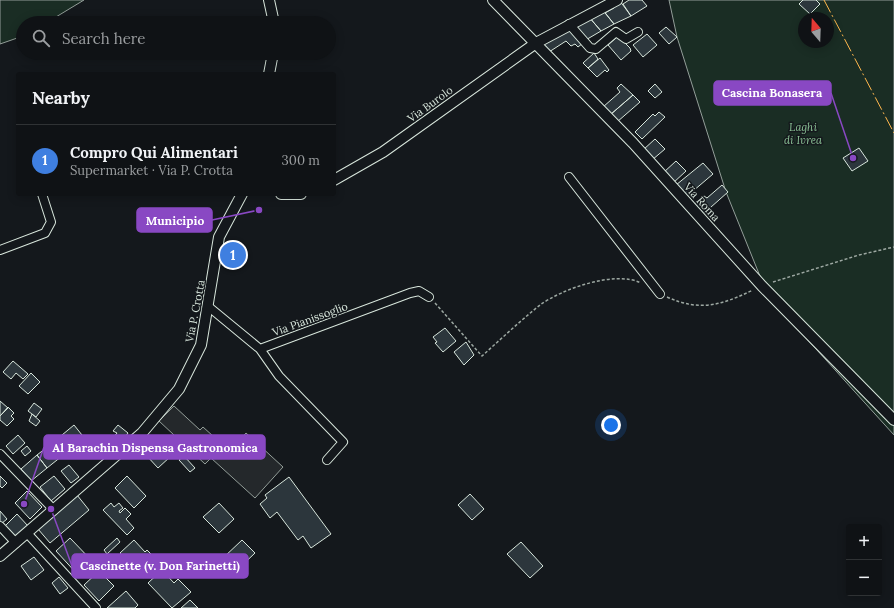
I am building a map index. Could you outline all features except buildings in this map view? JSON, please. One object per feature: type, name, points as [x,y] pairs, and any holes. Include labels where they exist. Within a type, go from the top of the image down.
[{"type":"street","points":[[269,0],[272,16]]},
{"type":"street","name":"Via Roma","points":[[493,0],[633,143],[762,286],[894,420]]},
{"type":"street","name":"Via Burolo","points":[[336,179],[356,169],[389,148],[536,43],[617,0]]},
{"type":"street","points":[[570,24],[590,48],[596,49],[616,32],[626,39],[638,32]]},
{"type":"street","points":[[269,72],[272,60]]},
{"type":"street","points":[[569,177],[660,294]]},
{"type":"street","points":[[0,250],[45,232],[51,222],[43,196]]},
{"type":"street","name":"Via P. Crotta","points":[[0,556],[142,433],[179,389],[202,345],[219,237],[241,196]]},
{"type":"street","name":"Via Pianissoglio","points":[[260,349],[410,293],[420,291],[429,297]]},
{"type":"street","points":[[209,307],[260,349],[279,376],[343,442],[327,460]]},
{"type":"street","points":[[0,454],[54,510]]},
{"type":"street","points":[[0,526],[16,543]]},
{"type":"street","points":[[27,533],[96,608]]},
{"type":"path","points":[[660,294],[677,302],[704,307],[721,304],[762,286],[859,255],[894,247]]},
{"type":"path","points":[[429,297],[482,356],[541,304],[567,291],[597,281],[616,278],[635,280],[641,284]]},
{"type":"green space","points":[[0,0],[84,0],[58,16],[16,16],[16,38],[0,44]]},
{"type":"green space","name":"Laghi di Ivrea","points":[[669,0],[894,0],[894,435],[768,296],[726,192],[677,37]]},
{"type":"shaded area","points":[[174,406],[200,430],[203,427],[224,446],[220,451],[225,456],[246,433],[283,467],[255,498],[211,458],[205,464],[159,421]]},
{"type":"power","points":[[824,0],[894,133]]},
{"type":"place","name":"Cascina Bonasera","points":[[853,158]]},
{"type":"place","name":"Municipio","points":[[259,210]]},
{"type":"place","name":"Compro Qui Alimentari","points":[[233,255]]},
{"type":"place","name":"Al Barachin Dispensa Gastronomica","points":[[24,504]]},
{"type":"place","name":"Cascinette (v. Don Farinetti)","points":[[51,509]]}]
